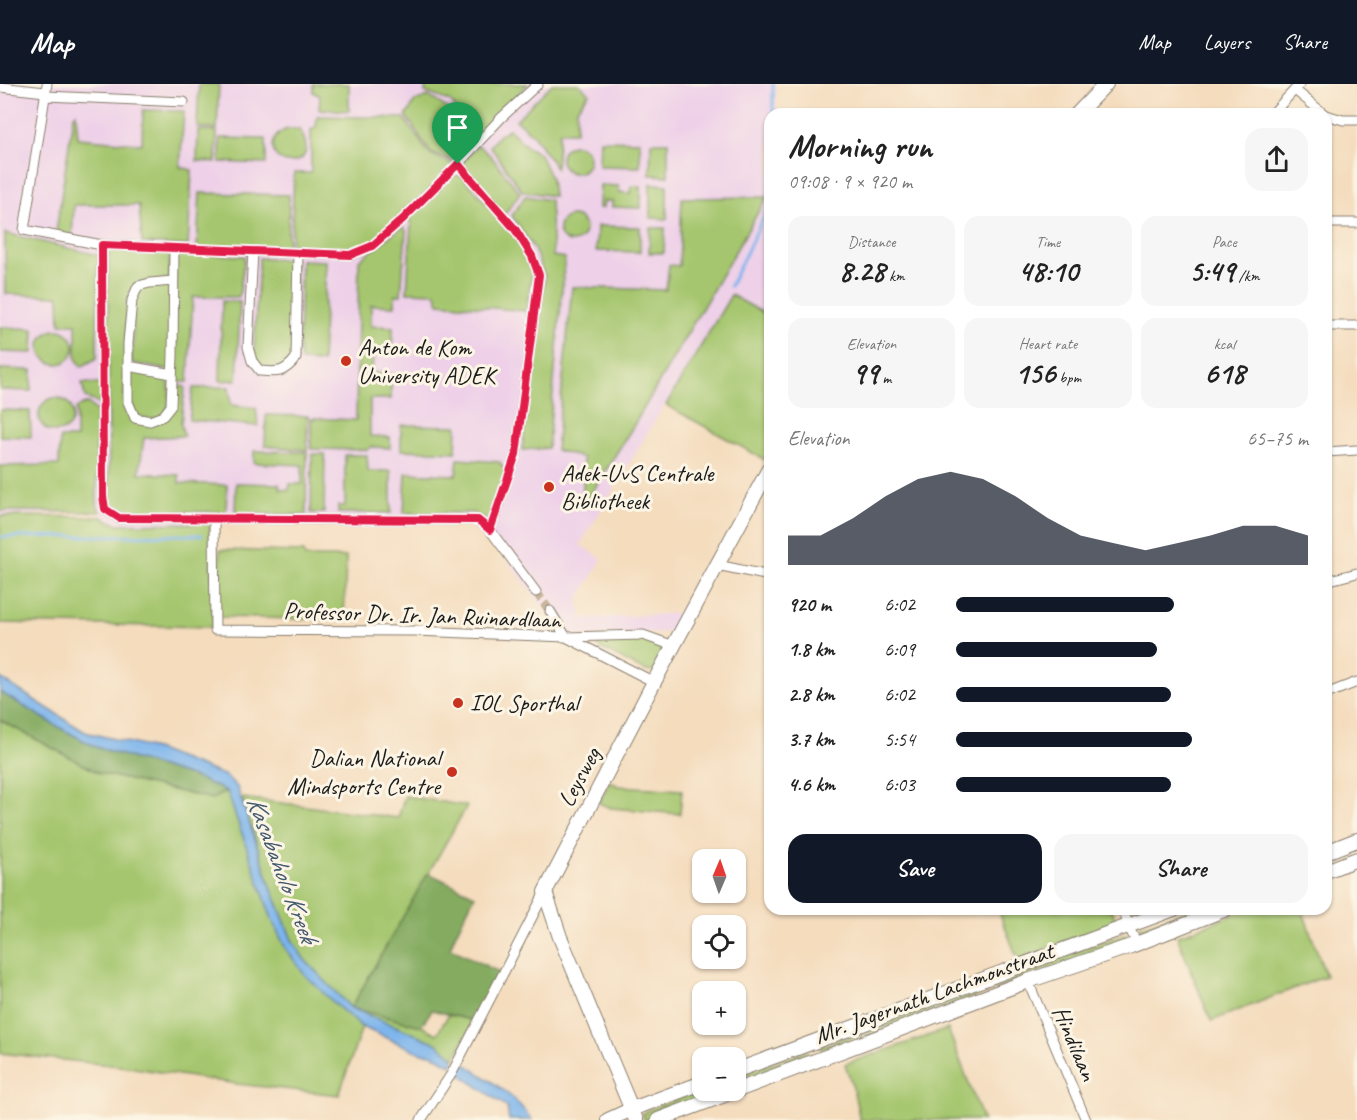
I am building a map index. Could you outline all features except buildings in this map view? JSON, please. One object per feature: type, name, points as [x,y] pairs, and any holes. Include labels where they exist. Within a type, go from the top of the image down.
[{"type":"main road","points":[[1083,108],[1105,84]]},
{"type":"main road","name":"Leysweg","points":[[545,892],[654,682],[764,478]]},
{"type":"main road","points":[[1332,850],[1357,840]]},
{"type":"main road","points":[[1332,869],[1357,859]]},
{"type":"main road","points":[[545,892],[560,937],[634,1114]]},
{"type":"main road","name":"Mr. Jagernath Lachmonstraat","points":[[746,1067],[1158,915]]},
{"type":"main road","name":"Mr. Jagernath Lachmonstraat","points":[[658,1120],[1210,915]]},
{"type":"main road","points":[[608,1120],[634,1114],[692,1088]]},
{"type":"street","points":[[46,91],[24,230],[102,245],[350,255],[372,246],[403,219],[501,118],[538,84]]},
{"type":"street","points":[[0,87],[184,102]]},
{"type":"street","points":[[1278,108],[1298,87],[1318,108]]},
{"type":"street","points":[[1332,117],[1357,120]]},
{"type":"street","points":[[458,164],[515,229],[532,256],[539,275],[516,454],[490,530]]},
{"type":"street","points":[[1332,223],[1357,223]]},
{"type":"street","points":[[102,245],[103,496],[105,509],[119,518],[478,520],[490,530],[536,592]]},
{"type":"street","points":[[173,281],[138,286],[132,300],[128,343],[128,402],[135,418],[150,421],[163,416],[171,406],[174,248]]},
{"type":"street","points":[[253,251],[248,348],[252,361],[260,370],[274,373],[288,368],[296,358],[298,253]]},
{"type":"street","points":[[1332,326],[1357,326]]},
{"type":"street","points":[[128,366],[172,374]]},
{"type":"street","points":[[1332,452],[1357,450]]},
{"type":"street","name":"Professor Dr. Ir. Jan Ruinardlaan","points":[[214,519],[214,630],[414,632],[566,637],[654,682]]},
{"type":"street","points":[[717,565],[764,575]]},
{"type":"street","points":[[1332,579],[1357,573]]},
{"type":"street","points":[[550,611],[566,637],[643,635],[674,646]]},
{"type":"street","points":[[1332,692],[1357,682]]},
{"type":"street","points":[[421,1120],[452,1073],[545,892]]},
{"type":"street","points":[[1125,915],[1128,926],[1137,943]]},
{"type":"street","name":"Hindilaan","points":[[1028,981],[1086,1120]]},
{"type":"shaded area","name":"Anton de Kom University ADEK","points":[[0,84],[776,84],[777,108],[764,108],[764,313],[731,295],[580,545],[602,559],[578,600],[582,619],[680,613],[670,632],[566,637],[477,520],[118,524],[105,519],[101,512],[0,515]]},
{"type":"green space","points":[[199,84],[219,84],[217,129],[197,127]]},
{"type":"green space","points":[[313,84],[349,84],[349,111],[319,109],[320,96],[313,92]]},
{"type":"green space","points":[[426,84],[528,84],[478,137],[451,102],[425,92]]},
{"type":"green space","points":[[552,84],[579,84],[589,93],[577,109],[576,132],[559,132],[556,168],[534,136],[516,120]]},
{"type":"green space","points":[[428,96],[449,109],[475,143],[457,162],[431,153],[406,116],[415,101]]},
{"type":"green space","points":[[143,110],[184,111],[180,167],[192,170],[188,246],[142,243],[139,205],[74,205],[72,236],[56,232],[73,117],[76,113],[78,138],[142,144]]},
{"type":"green space","points":[[317,116],[404,118],[429,154],[456,165],[370,245],[350,253],[291,251],[294,173],[311,173],[311,130],[316,127]]},
{"type":"green space","points":[[287,129],[299,129],[305,143],[305,153],[301,159],[293,162],[278,158],[274,151],[276,137]]},
{"type":"green space","points":[[509,129],[527,147],[540,154],[551,179],[553,196],[522,191],[490,146],[499,135]]},
{"type":"green space","points":[[198,130],[217,131],[216,162],[197,161]]},
{"type":"green space","points":[[220,138],[266,139],[266,164],[220,162]]},
{"type":"green space","points":[[600,140],[640,141],[640,167],[599,166]]},
{"type":"green space","points":[[651,142],[668,142],[668,176],[650,175]]},
{"type":"green space","points":[[478,145],[491,156],[520,193],[504,215],[461,164]]},
{"type":"green space","points":[[575,145],[585,149],[589,159],[585,169],[575,173],[565,169],[561,159],[565,149]]},
{"type":"green space","points":[[452,174],[463,177],[515,235],[533,271],[526,311],[439,303],[436,293],[407,292],[411,222],[406,219]]},
{"type":"green space","points":[[650,184],[667,185],[667,219],[650,218]]},
{"type":"green space","points":[[600,185],[619,186],[619,192],[630,193],[631,186],[641,187],[641,208],[612,207],[612,201],[604,201],[603,208],[599,208]]},
{"type":"green space","points":[[200,193],[289,195],[288,251],[197,249]]},
{"type":"green space","points":[[525,196],[550,200],[553,256],[565,258],[548,448],[522,450],[545,277],[534,249],[512,216]]},
{"type":"green space","points":[[764,197],[764,202],[634,425],[583,507],[583,458],[556,450],[572,287],[666,290],[669,265],[679,266],[682,198]]},
{"type":"green space","points":[[572,216],[581,220],[585,229],[581,238],[572,242],[563,238],[559,229],[563,220]]},
{"type":"green space","points":[[403,226],[406,231],[401,295],[395,295],[395,306],[371,305],[371,326],[393,327],[392,353],[373,353],[372,373],[391,374],[391,399],[370,399],[370,436],[390,437],[390,448],[311,449],[311,418],[356,420],[359,260]]},
{"type":"green space","points":[[597,226],[640,227],[640,252],[596,251]]},
{"type":"green space","points":[[650,228],[665,228],[664,253],[649,253]]},
{"type":"green space","points":[[5,233],[98,255],[97,358],[81,367],[76,358],[76,324],[60,324],[59,296],[6,294]]},
{"type":"green space","points":[[108,248],[170,252],[169,279],[137,283],[127,301],[124,405],[133,421],[156,422],[174,408],[172,385],[185,387],[181,424],[184,436],[144,438],[139,473],[179,475],[179,483],[227,485],[226,512],[118,511],[109,502]]},
{"type":"green space","points":[[176,253],[245,256],[239,297],[193,297],[188,382],[174,382]]},
{"type":"green space","points":[[259,258],[295,260],[295,327],[291,360],[283,367],[270,368],[257,365],[254,349]]},
{"type":"green space","points":[[301,260],[326,261],[322,362],[301,361],[299,347]]},
{"type":"green space","points":[[171,285],[172,371],[132,363],[134,302],[141,287]]},
{"type":"green space","points":[[731,295],[764,313],[764,459],[666,405]]},
{"type":"green space","points":[[222,301],[240,302],[237,380],[220,381]]},
{"type":"green space","points":[[0,327],[34,329],[33,353],[0,352]]},
{"type":"green space","points":[[57,330],[69,335],[74,347],[69,359],[57,364],[45,359],[40,347],[45,335]]},
{"type":"green space","points":[[0,369],[32,370],[31,391],[0,390]]},
{"type":"green space","points":[[131,369],[169,377],[167,410],[158,418],[150,419],[136,415],[130,400]]},
{"type":"green space","points":[[82,383],[102,384],[101,405],[85,397]]},
{"type":"green space","points":[[229,387],[231,405],[256,408],[258,426],[189,420],[193,388]]},
{"type":"green space","points":[[56,398],[68,403],[73,415],[68,427],[56,432],[44,427],[39,415],[44,403]]},
{"type":"green space","points":[[88,403],[96,411],[97,505],[101,512],[0,511],[0,466],[59,465],[60,438],[76,438],[76,408]]},
{"type":"green space","points":[[0,410],[30,411],[31,437],[0,436]]},
{"type":"green space","points":[[266,415],[308,416],[307,450],[265,446]]},
{"type":"green space","points":[[401,425],[457,426],[456,452],[401,450]]},
{"type":"green space","points":[[254,451],[307,452],[306,515],[235,513],[236,483],[279,484],[280,489],[289,490],[290,484],[302,484],[302,465],[254,463]]},
{"type":"green space","points":[[312,454],[325,454],[324,513],[311,513]]},
{"type":"green space","points":[[345,455],[367,455],[368,471],[391,471],[391,513],[338,513],[338,506],[345,506]]},
{"type":"green space","points":[[458,459],[500,462],[506,473],[489,523],[474,513],[404,513],[406,473],[456,475]]},
{"type":"green space","points":[[0,516],[103,517],[118,524],[210,523],[213,627],[0,623]]},
{"type":"green space","points":[[220,550],[304,552],[305,557],[346,557],[344,620],[218,617]]},
{"type":"green space","points":[[598,640],[648,641],[656,645],[662,653],[655,671],[645,671],[600,648],[597,645]]},
{"type":"green space","points":[[0,692],[96,747],[197,778],[227,791],[212,799],[99,773],[0,720]]},
{"type":"green space","points":[[0,720],[99,773],[212,799],[227,791],[273,922],[286,949],[335,1004],[362,1027],[339,1095],[237,1084],[128,1067],[0,1053]]},
{"type":"green space","points":[[610,781],[618,786],[682,790],[680,814],[611,808],[599,803]]},
{"type":"green space","points":[[405,796],[467,806],[351,1008],[304,959],[292,940],[271,887],[242,798],[398,818]]},
{"type":"green space","points":[[428,873],[475,895],[450,948],[499,972],[474,1021],[432,1010],[421,1026],[351,1008]]},
{"type":"green space","points":[[1000,915],[1114,915],[1116,922],[1018,960]]},
{"type":"green space","points":[[1173,915],[1195,915],[1143,934],[1139,932],[1140,927]]},
{"type":"green space","points":[[1233,915],[1304,915],[1326,976],[1211,1021],[1177,936]]},
{"type":"green space","points":[[1125,934],[1126,940],[1092,954],[860,1037],[820,1048],[821,1046]]},
{"type":"green space","points":[[351,1008],[421,1026],[437,1034],[449,1014],[474,1021],[454,1060],[414,1034]]},
{"type":"green space","points":[[948,1029],[983,1120],[860,1120],[845,1064]]},
{"type":"green space","points":[[804,1052],[808,1052],[810,1056],[746,1082],[746,1073]]},
{"type":"green space","points":[[692,1094],[692,1101],[699,1101],[645,1120],[642,1114]]},
{"type":"water","points":[[0,678],[85,732],[155,749],[226,776],[237,787],[271,887],[292,940],[304,959],[351,1008],[434,1042],[452,1055],[454,1060],[451,1065],[432,1054],[421,1053],[362,1027],[304,974],[286,949],[273,922],[227,791],[197,778],[96,747],[0,692]]},
{"type":"water","points":[[462,1062],[509,1095],[532,1120],[509,1120],[507,1107],[457,1072]]},
{"type":"waterway","points":[[773,84],[773,108]]},
{"type":"waterway","points":[[730,286],[764,216]]},
{"type":"waterway","points":[[0,537],[202,535]]},
{"type":"tunnel","points":[[536,592],[550,611]]},
{"type":"place","name":"Anton de Kom University ADEK","points":[[346,361]]},
{"type":"place","name":"Adek-UvS Centrale Bibliotheek","points":[[549,487]]},
{"type":"place","name":"IOL Sporthal","points":[[458,703]]},
{"type":"place","name":"Dalian National Mindsports Centre","points":[[452,772]]},
{"type":"route","points":[[458,164],[515,229],[532,256],[539,275],[516,454],[490,530],[478,520],[119,518],[105,509],[103,496],[102,245],[350,255],[372,246],[403,219],[458,164]]},
{"type":"water label","name":"Kasabaholo Kreek","points":[[282,869]]}]
